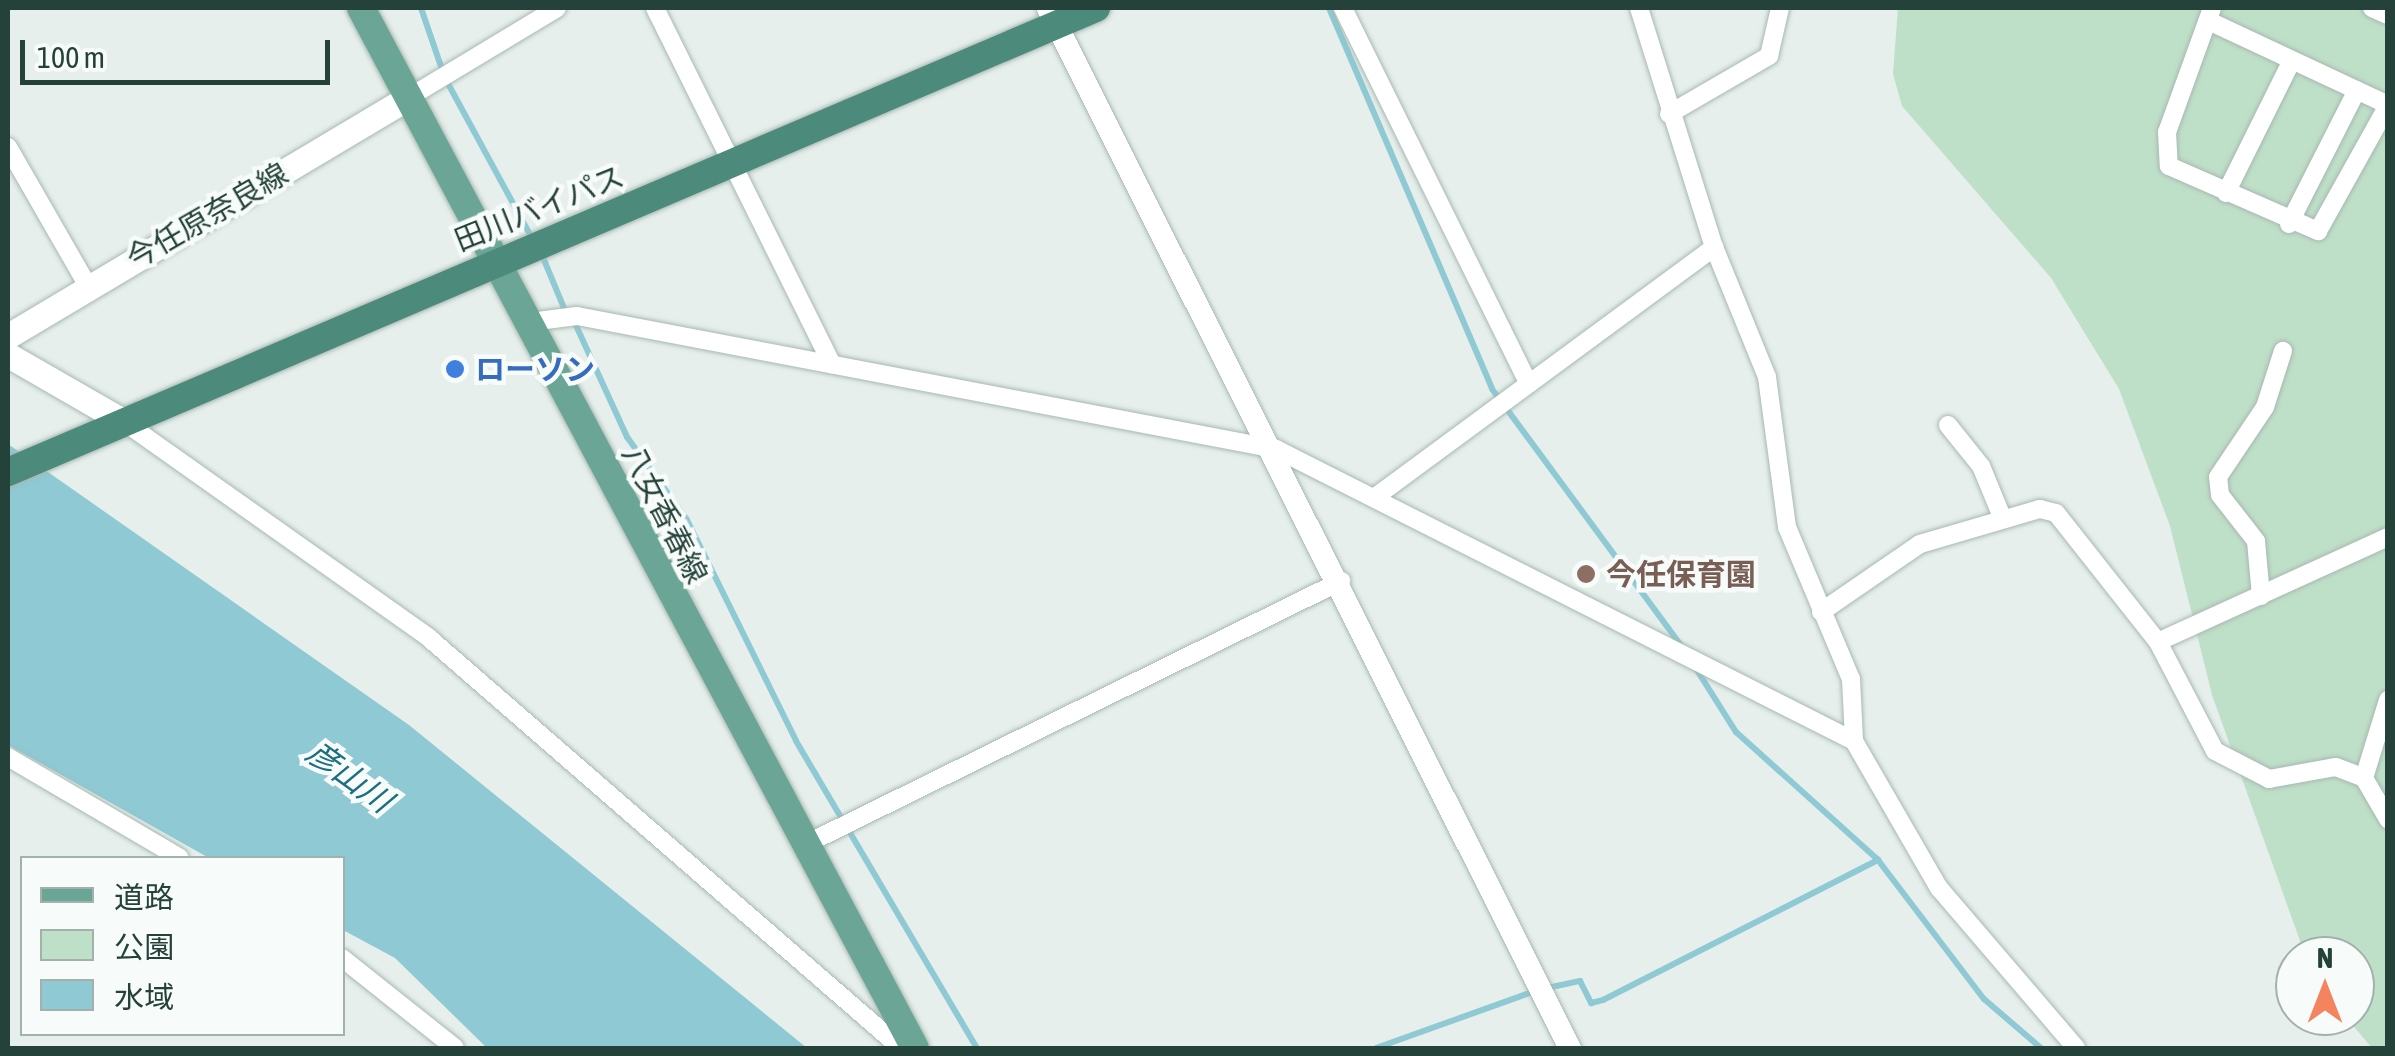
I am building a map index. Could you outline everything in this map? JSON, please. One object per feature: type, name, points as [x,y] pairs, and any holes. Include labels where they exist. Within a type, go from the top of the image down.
[{"type":"highway","name":"田川バイパス","points":[[8,472],[497,259],[731,164],[1052,16],[1096,8]]},
{"type":"main road","name":"八女香春線","points":[[361,8],[497,259],[802,846],[915,1048]]},
{"type":"main road","name":"今任原奈良線","points":[[8,336],[408,98]]},
{"type":"main road","points":[[8,355],[113,425]]},
{"type":"street","points":[[408,98],[557,8]]},
{"type":"street","points":[[655,8],[832,364]]},
{"type":"street","points":[[1343,8],[1529,384]]},
{"type":"street","points":[[1639,8],[1669,114],[1714,247],[1767,376],[1787,527],[1851,680],[1854,741],[1939,888],[2076,1048]]},
{"type":"street","points":[[1669,114],[1769,56],[1780,8]]},
{"type":"street","points":[[2372,8],[2388,15]]},
{"type":"street","points":[[2212,15],[2292,60],[2388,105],[2332,219],[2308,233],[2170,166],[2167,132],[2212,15]]},
{"type":"street","points":[[1052,16],[1276,448],[1570,1048]]},
{"type":"street","points":[[2226,193],[2292,60]]},
{"type":"street","points":[[2289,224],[2357,90]]},
{"type":"street","points":[[8,147],[88,286]]},
{"type":"street","points":[[1374,498],[1714,247]]},
{"type":"street","points":[[530,322],[577,316],[1276,448],[1854,741]]},
{"type":"street","points":[[2261,596],[2256,542],[2220,495],[2218,477],[2265,407],[2283,351]]},
{"type":"street","points":[[113,425],[429,638],[901,1048]]},
{"type":"street","points":[[1948,426],[1980,466],[2002,517]]},
{"type":"street","points":[[1821,612],[1920,544],[2002,517],[2056,512],[2158,642],[2215,752],[2269,779],[2336,767],[2364,778],[2388,819]]},
{"type":"street","points":[[2158,642],[2388,538]]},
{"type":"street","points":[[802,846],[1342,581]]},
{"type":"street","points":[[2364,778],[2388,700]]},
{"type":"street","points":[[8,757],[177,856]]},
{"type":"street","points":[[345,960],[455,1048]]},
{"type":"green space","points":[[1898,8],[2387,8],[2387,1048],[2372,1048],[2362,1036],[2375,1036],[2375,936],[2298,936],[2212,695],[2170,526],[2119,389],[2051,278],[1902,106],[1893,74]]},
{"type":"water","name":"彦山川","points":[[8,444],[409,725],[807,1048],[487,1048],[395,958],[345,931],[345,856],[205,856],[8,745]]},
{"type":"waterway","points":[[421,8],[445,78],[533,240]]},
{"type":"waterway","points":[[1329,8],[1492,389],[1686,652]]},
{"type":"waterway","points":[[542,255],[566,313]]},
{"type":"waterway","points":[[574,321],[627,437],[687,520],[796,741],[977,1048]]},
{"type":"waterway","points":[[1695,667],[1736,732],[1878,860],[1984,999],[2041,1048]]},
{"type":"waterway","points":[[1547,988],[1580,981],[1591,1003],[1603,1000],[1878,860]]},
{"type":"waterway","points":[[1376,1048],[1535,991]]},
{"type":"place","name":"ローソン","points":[[455,369]]},
{"type":"place","name":"今任保育園","points":[[1586,574]]}]
